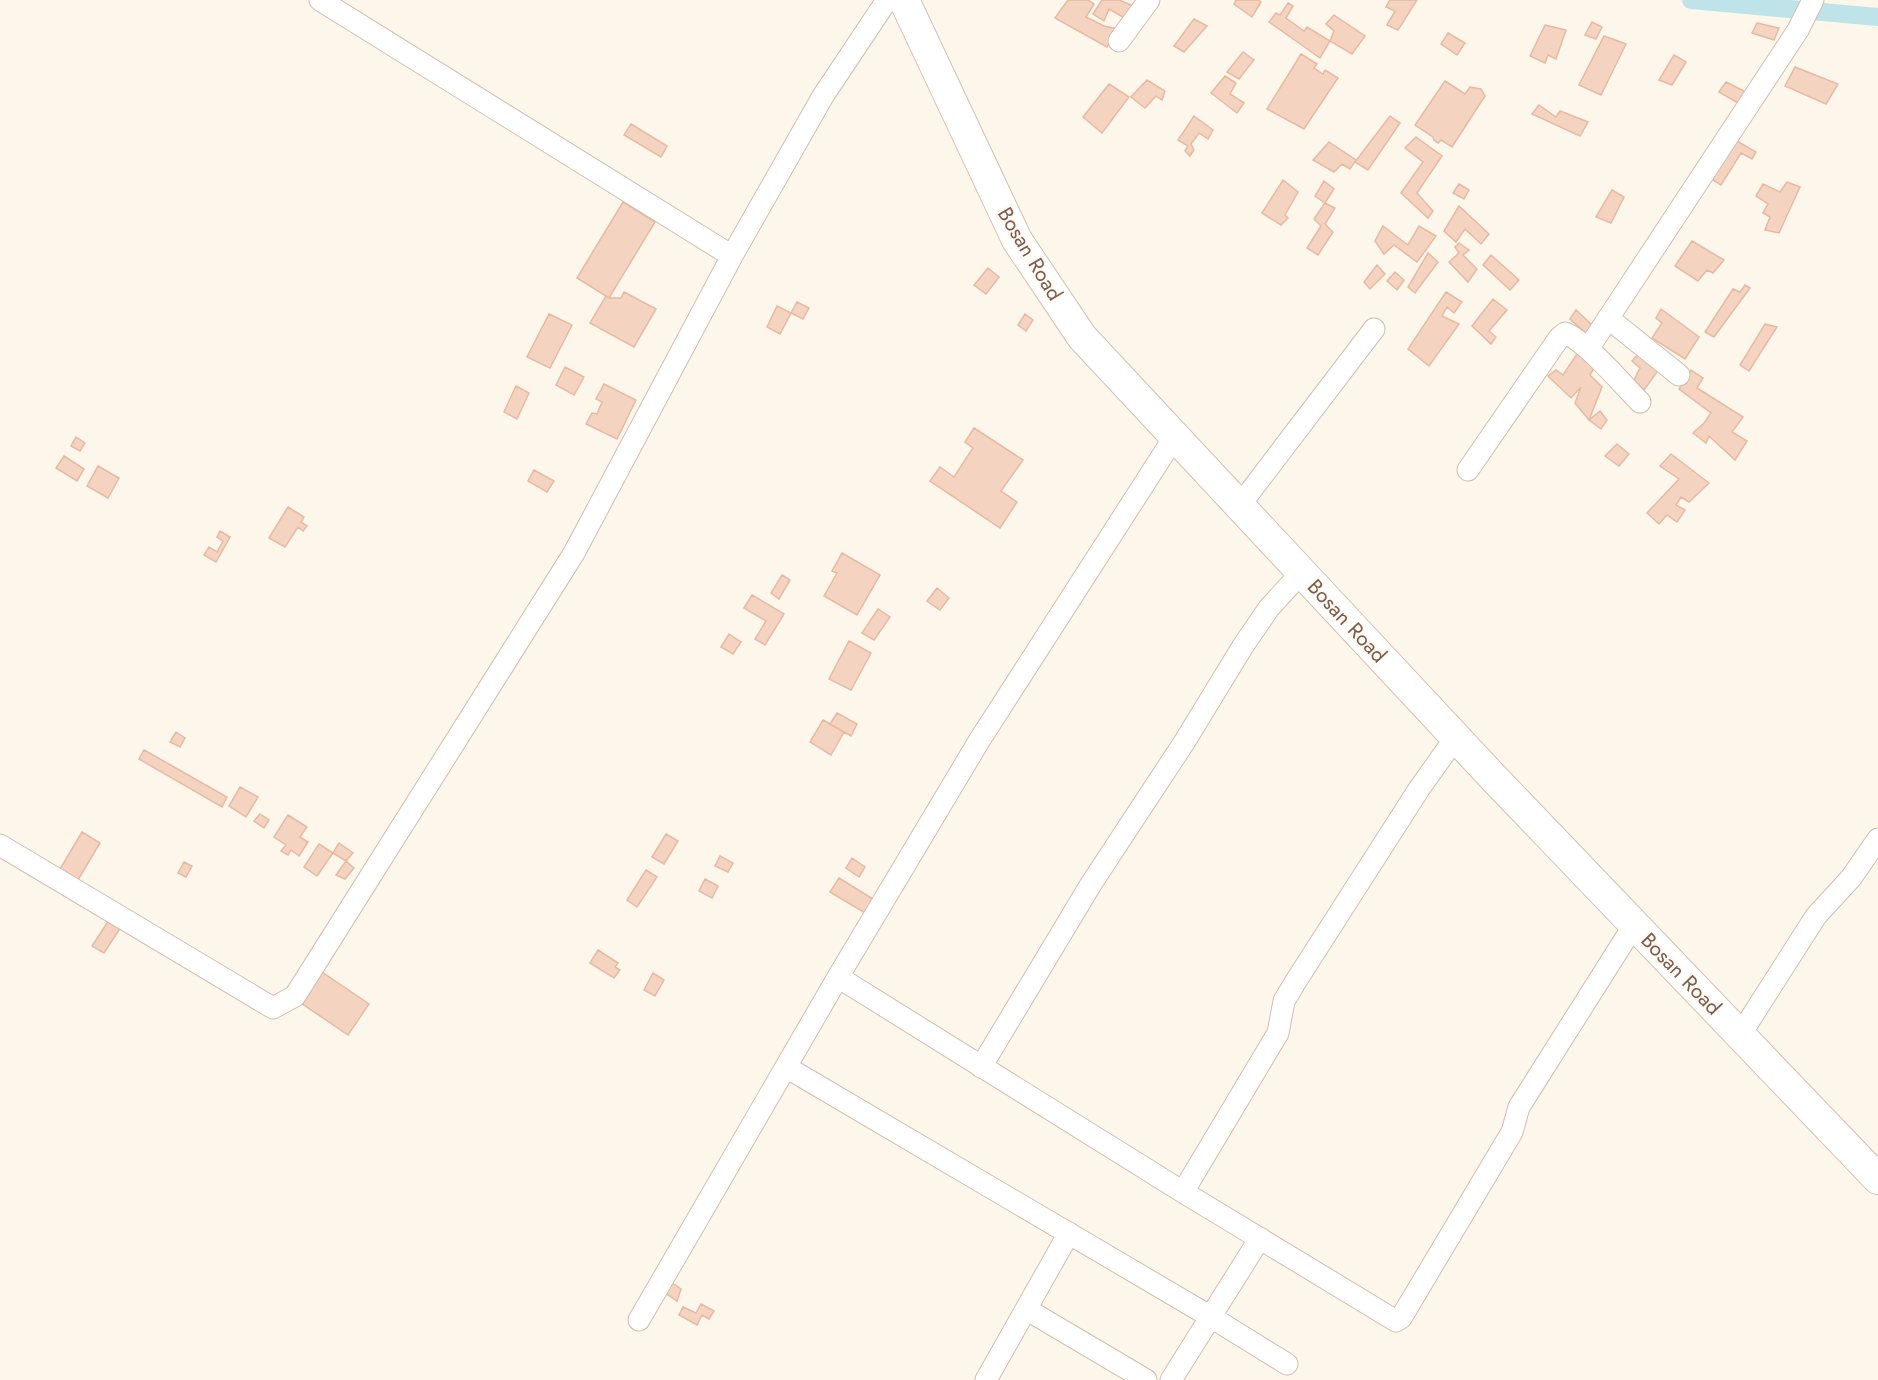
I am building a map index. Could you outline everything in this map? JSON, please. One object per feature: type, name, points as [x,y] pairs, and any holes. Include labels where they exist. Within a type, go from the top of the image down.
[{"type":"main road","name":"Bosan Road","points":[[904,0],[1017,240],[1082,337],[1456,737],[1878,1179]]},
{"type":"street","points":[[320,0],[732,256]]},
{"type":"street","points":[[0,845],[273,1008],[295,996],[574,553],[732,256],[823,96],[887,0]]},
{"type":"street","points":[[1119,41],[1149,0]]},
{"type":"street","points":[[1588,349],[1798,30],[1813,0]]},
{"type":"street","points":[[1608,318],[1679,375]]},
{"type":"street","points":[[1240,505],[1374,329]]},
{"type":"street","points":[[1468,470],[1559,338],[1565,333],[1588,349],[1640,402]]},
{"type":"street","points":[[639,1320],[838,977],[979,741],[1175,436]]},
{"type":"street","points":[[981,1067],[1091,884],[1185,741],[1243,646],[1269,608],[1302,572]]},
{"type":"street","points":[[1183,1192],[1278,1033],[1284,1001],[1419,789],[1456,737]]},
{"type":"street","points":[[1740,1035],[1816,916],[1851,878],[1878,839]]},
{"type":"street","points":[[838,977],[1183,1192],[1396,1321],[1401,1317],[1512,1132],[1519,1107],[1634,925]]},
{"type":"street","points":[[786,1067],[1287,1364]]},
{"type":"street","points":[[986,1380],[1069,1233]]},
{"type":"street","points":[[1171,1380],[1260,1238]]},
{"type":"street","points":[[1026,1309],[1146,1380]]},
{"type":"building","points":[[1068,0],[1088,0],[1094,4],[1086,17],[1104,26],[1118,29],[1107,47],[1055,18]]},
{"type":"building","points":[[1102,0],[1119,0],[1136,7],[1128,20],[1109,9],[1104,21],[1093,14]]},
{"type":"building","points":[[1236,0],[1259,0],[1261,2],[1252,17],[1234,4]]},
{"type":"building","points":[[1390,0],[1417,0],[1398,30],[1387,25],[1395,11],[1386,7]]},
{"type":"building","points":[[1288,3],[1293,6],[1286,18],[1304,31],[1307,27],[1330,41],[1320,58],[1269,22],[1276,13],[1280,15]]},
{"type":"building","points":[[1334,15],[1365,36],[1352,54],[1330,41],[1334,31],[1326,24]]},
{"type":"building","points":[[1194,19],[1207,26],[1184,52],[1174,46]]},
{"type":"building","points":[[1592,22],[1602,27],[1596,39],[1585,35]]},
{"type":"building","points":[[1757,23],[1779,28],[1774,40],[1752,33]]},
{"type":"building","points":[[1545,25],[1566,30],[1556,59],[1548,55],[1545,63],[1530,56]]},
{"type":"building","points":[[1448,33],[1465,43],[1457,55],[1441,44]]},
{"type":"building","points":[[1604,36],[1626,44],[1601,95],[1579,85]]},
{"type":"building","points":[[1243,52],[1254,60],[1239,79],[1227,72]]},
{"type":"building","points":[[1301,54],[1317,64],[1314,68],[1323,74],[1325,70],[1338,78],[1304,129],[1267,109]]},
{"type":"building","points":[[1674,55],[1686,62],[1672,85],[1659,80]]},
{"type":"building","points":[[1795,67],[1838,84],[1826,104],[1785,86]]},
{"type":"building","points":[[1225,76],[1236,83],[1230,94],[1244,103],[1237,113],[1211,93]]},
{"type":"building","points":[[1147,80],[1165,91],[1162,100],[1156,96],[1145,108],[1131,97]]},
{"type":"building","points":[[1445,81],[1465,94],[1470,87],[1481,89],[1485,96],[1452,147],[1441,140],[1438,143],[1415,125]]},
{"type":"building","points":[[1726,82],[1750,94],[1743,106],[1719,92]]},
{"type":"building","points":[[1109,84],[1129,97],[1102,133],[1083,117]]},
{"type":"building","points":[[1539,105],[1556,117],[1560,111],[1588,122],[1580,136],[1532,114]]},
{"type":"building","points":[[1194,116],[1213,130],[1208,139],[1199,133],[1191,144],[1194,150],[1190,156],[1185,151],[1188,146],[1178,140]]},
{"type":"building","points":[[1390,116],[1400,123],[1368,170],[1355,162]]},
{"type":"building","points":[[631,124],[667,146],[661,157],[624,135]]},
{"type":"building","points":[[1416,137],[1442,156],[1417,193],[1433,211],[1428,218],[1401,193],[1423,162],[1405,148]]},
{"type":"building","points":[[1735,140],[1756,152],[1752,159],[1741,153],[1721,185],[1708,177]]},
{"type":"building","points":[[1329,142],[1356,160],[1350,169],[1342,164],[1334,172],[1313,160]]},
{"type":"building","points":[[1283,180],[1298,192],[1285,215],[1288,218],[1281,225],[1262,213]]},
{"type":"building","points":[[1324,181],[1334,189],[1325,203],[1315,196]]},
{"type":"building","points":[[1787,182],[1800,187],[1779,233],[1765,230],[1770,217],[1763,213],[1768,204],[1756,196],[1763,184],[1780,192]]},
{"type":"building","points":[[1459,184],[1469,190],[1464,199],[1453,193]]},
{"type":"building","points":[[1612,190],[1624,197],[1611,223],[1596,217]]},
{"type":"building","points":[[623,202],[655,222],[609,298],[577,278]]},
{"type":"building","points":[[1325,203],[1335,208],[1325,224],[1333,232],[1318,255],[1307,248],[1321,226],[1314,219]]},
{"type":"building","points":[[1459,206],[1489,234],[1481,244],[1465,229],[1456,242],[1444,231]]},
{"type":"building","points":[[1383,226],[1408,245],[1419,226],[1436,236],[1417,262],[1394,245],[1384,254],[1375,241]]},
{"type":"building","points":[[1692,241],[1724,260],[1713,273],[1707,270],[1698,281],[1675,266]]},
{"type":"building","points":[[1459,243],[1469,250],[1463,255],[1477,269],[1468,282],[1449,262],[1459,253],[1455,247]]},
{"type":"building","points":[[1428,253],[1438,262],[1415,293],[1408,287]]},
{"type":"building","points":[[1491,255],[1519,280],[1510,290],[1483,265]]},
{"type":"building","points":[[1377,265],[1385,274],[1370,289],[1364,282]]},
{"type":"building","points":[[988,268],[999,277],[986,294],[974,285]]},
{"type":"building","points":[[1395,272],[1404,280],[1397,290],[1387,281]]},
{"type":"building","points":[[1745,285],[1750,288],[1714,337],[1705,332],[1733,289],[1740,292]]},
{"type":"building","points":[[624,292],[656,309],[634,347],[590,323],[606,296],[621,298]]},
{"type":"building","points":[[1446,292],[1462,302],[1454,313],[1447,307],[1442,316],[1459,324],[1429,366],[1408,349]]},
{"type":"building","points":[[1493,299],[1507,310],[1489,331],[1496,337],[1491,344],[1472,326]]},
{"type":"building","points":[[797,302],[809,308],[803,319],[791,313]]},
{"type":"building","points":[[777,306],[791,313],[780,334],[767,327]]},
{"type":"building","points":[[1661,309],[1699,337],[1685,359],[1652,338],[1662,323],[1656,318]]},
{"type":"building","points":[[1576,310],[1592,325],[1587,334],[1570,319]]},
{"type":"building","points":[[549,314],[572,325],[550,368],[527,357]]},
{"type":"building","points":[[1025,314],[1033,320],[1026,331],[1018,325]]},
{"type":"building","points":[[1765,324],[1777,327],[1749,371],[1740,365]]},
{"type":"building","points":[[1645,347],[1664,362],[1644,390],[1634,380],[1640,368],[1632,361]]},
{"type":"building","points":[[1579,351],[1596,365],[1590,375],[1602,387],[1589,420],[1575,403],[1581,387],[1571,398],[1548,376],[1556,370],[1563,375]]},
{"type":"building","points":[[565,367],[584,377],[574,395],[556,385]]},
{"type":"building","points":[[1691,370],[1703,378],[1697,388],[1743,417],[1732,432],[1747,441],[1735,460],[1709,436],[1706,443],[1693,433],[1711,413],[1679,389]]},
{"type":"building","points":[[604,384],[636,400],[617,439],[586,424],[592,413],[597,414],[602,402],[596,399]]},
{"type":"building","points":[[516,386],[529,393],[517,419],[504,412]]},
{"type":"building","points":[[1600,411],[1607,420],[1601,429],[1589,420]]},
{"type":"building","points":[[974,428],[1023,460],[1001,491],[1017,502],[1000,528],[930,481],[940,467],[954,477],[973,448],[965,442]]},
{"type":"building","points":[[76,437],[85,443],[80,451],[71,446]]},
{"type":"building","points":[[1617,444],[1629,454],[1619,466],[1605,456]]},
{"type":"building","points":[[1671,454],[1709,483],[1689,502],[1681,497],[1676,505],[1685,510],[1677,522],[1667,515],[1659,524],[1647,513],[1679,479],[1660,466]]},
{"type":"building","points":[[64,456],[84,469],[77,481],[56,468]]},
{"type":"building","points":[[98,466],[119,478],[108,498],[87,486]]},
{"type":"building","points":[[534,470],[554,481],[547,492],[528,481]]},
{"type":"building","points":[[288,507],[304,517],[301,522],[307,526],[303,531],[298,527],[285,547],[269,538]]},
{"type":"building","points":[[220,531],[230,537],[216,562],[204,555],[209,547],[217,552],[223,541],[217,537]]},
{"type":"building","points":[[842,553],[880,575],[857,615],[824,596],[837,573],[832,571]]},
{"type":"building","points":[[782,575],[790,580],[779,599],[771,593]]},
{"type":"building","points":[[937,588],[949,598],[940,610],[927,601]]},
{"type":"building","points":[[752,595],[784,614],[765,645],[755,639],[766,621],[744,608]]},
{"type":"building","points":[[878,609],[890,617],[874,640],[862,633]]},
{"type":"building","points":[[729,634],[741,642],[733,654],[721,647]]},
{"type":"building","points":[[849,641],[871,653],[851,690],[829,679]]},
{"type":"building","points":[[837,713],[857,724],[851,736],[830,724]]},
{"type":"building","points":[[823,720],[844,732],[831,755],[810,742]]},
{"type":"building","points":[[176,732],[185,738],[180,747],[170,742]]},
{"type":"building","points":[[144,750],[227,797],[222,807],[139,759]]},
{"type":"building","points":[[240,787],[258,797],[246,817],[229,806]]},
{"type":"building","points":[[260,814],[269,820],[264,828],[254,821]]},
{"type":"building","points":[[288,815],[307,827],[300,837],[308,842],[299,856],[291,850],[288,855],[281,851],[286,845],[274,837]]},
{"type":"building","points":[[82,832],[100,843],[78,880],[60,869]]},
{"type":"building","points":[[666,834],[678,841],[664,864],[652,857]]},
{"type":"building","points":[[339,843],[353,853],[346,861],[333,853]]},
{"type":"building","points":[[319,844],[333,853],[317,876],[304,867]]},
{"type":"building","points":[[720,856],[733,863],[728,872],[715,866]]},
{"type":"building","points":[[852,858],[865,867],[859,877],[846,868]]},
{"type":"building","points":[[346,861],[354,868],[345,879],[336,875]]},
{"type":"building","points":[[184,862],[192,866],[186,877],[178,873]]},
{"type":"building","points":[[646,870],[657,877],[637,907],[627,900]]},
{"type":"building","points":[[839,878],[873,899],[865,913],[830,892]]},
{"type":"building","points":[[705,879],[718,886],[712,898],[699,891]]},
{"type":"building","points":[[109,920],[121,927],[104,953],[92,946]]},
{"type":"building","points":[[598,950],[618,963],[615,967],[620,970],[614,978],[590,963]]},
{"type":"building","points":[[319,970],[369,1004],[348,1035],[298,1001]]},
{"type":"building","points":[[653,973],[664,980],[655,996],[644,990]]},
{"type":"building","points":[[671,1282],[681,1289],[677,1301],[664,1292]]},
{"type":"building","points":[[701,1304],[714,1311],[709,1319],[702,1315],[697,1325],[679,1315],[683,1307],[696,1313]]},
{"type":"waterway","points":[[1691,0],[1878,17]]}]
